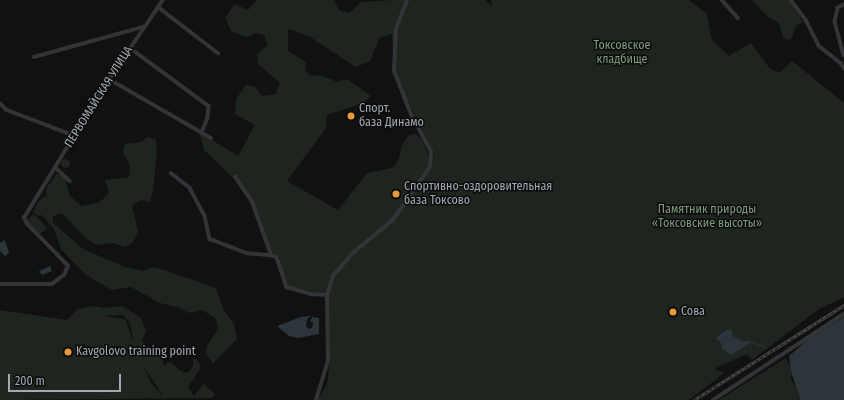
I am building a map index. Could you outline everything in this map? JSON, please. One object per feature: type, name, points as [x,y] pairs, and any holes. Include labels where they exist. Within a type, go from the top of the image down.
[{"type":"street","name":"ПЕРВОМАЙСКАЯ УЛИЦА","points":[[0,284],[52,284],[67,270],[68,266],[24,218],[56,168],[109,79],[143,27],[163,0]]},
{"type":"street","points":[[316,400],[328,361],[327,295],[333,276],[339,266],[393,220],[430,167],[431,152],[409,111],[394,71],[396,30],[407,0]]},
{"type":"street","points":[[722,0],[738,18]]},
{"type":"street","points":[[791,0],[806,20],[819,46],[841,63],[844,68]]},
{"type":"street","points":[[841,63],[844,57],[835,22],[838,8],[844,5]]},
{"type":"street","points":[[158,7],[218,53]]},
{"type":"street","points":[[34,57],[143,27]]},
{"type":"street","points":[[130,48],[209,106],[208,118],[202,133]]},
{"type":"street","points":[[109,79],[211,138]]},
{"type":"street","points":[[0,103],[7,110],[75,136]]},
{"type":"street","points":[[56,168],[70,181]]},
{"type":"street","points":[[171,173],[190,188],[205,216],[210,239],[246,253],[271,255],[277,258],[287,287],[312,294],[327,295]]},
{"type":"street","points":[[235,177],[252,202],[271,255]]},
{"type":"street","points":[[713,400],[844,314]]},
{"type":"green space","name":"Памятник природы «Токсовские высоты»","points":[[257,0],[334,0],[339,10],[349,13],[361,2],[392,0],[486,0],[492,7],[491,0],[689,0],[707,14],[712,40],[729,56],[751,43],[770,69],[779,73],[792,61],[844,103],[844,297],[819,309],[752,360],[747,354],[714,369],[724,373],[689,400],[318,400],[327,384],[330,360],[327,344],[328,295],[288,286],[281,269],[280,257],[272,254],[253,201],[235,177],[232,177],[204,150],[199,132],[238,156],[255,125],[235,114],[236,99],[246,85],[255,87],[262,96],[276,94],[280,83],[258,64],[257,54],[268,45],[264,35],[255,33],[247,37],[232,32],[225,18],[235,4],[248,10]],"holes":[[[288,29],[310,37],[356,67],[370,61],[380,37],[392,34],[394,73],[433,152],[430,158],[422,140],[416,134],[409,135],[402,145],[398,161],[392,168],[367,173],[338,210],[287,181],[326,128],[327,115],[364,103],[371,96],[347,79],[338,82],[319,75],[312,76],[305,71],[306,62],[288,51]]]},
{"type":"green space","points":[[752,0],[789,0],[803,22],[796,26],[792,38],[788,40],[783,37],[779,23],[768,17]]},
{"type":"green space","points":[[148,137],[156,140],[157,149],[153,191],[150,202],[141,200],[132,205],[138,232],[132,243],[125,247],[113,243],[96,245],[84,237],[62,213],[53,216],[53,223],[83,249],[125,267],[142,271],[155,267],[216,288],[224,311],[234,324],[237,339],[213,363],[206,354],[207,346],[218,329],[217,322],[214,317],[202,310],[189,313],[177,307],[160,303],[131,287],[112,290],[86,275],[61,249],[54,229],[42,215],[38,216],[33,212],[38,202],[47,195],[46,189],[56,174],[64,175],[70,196],[81,206],[100,202],[109,193],[105,180],[129,177],[130,165],[123,152],[125,144],[141,142]]},
{"type":"green space","points":[[63,159],[67,159],[69,163],[67,167],[63,167],[61,165],[61,161]]},
{"type":"green space","points":[[34,214],[47,228],[40,234],[27,220]]},
{"type":"green space","name":"Kavgolovo training point","points":[[94,306],[104,308],[122,306],[141,318],[146,331],[142,340],[153,354],[155,347],[159,347],[164,366],[170,361],[179,370],[188,373],[193,366],[193,359],[196,359],[201,367],[188,387],[194,396],[204,384],[215,394],[213,398],[0,400],[0,310],[67,320],[77,309]],"holes":[[[123,315],[130,323],[134,344],[125,319],[102,316]],[[142,365],[158,388],[163,397],[152,384]]]},
{"type":"green space","points":[[786,358],[791,369],[791,380],[806,400],[719,400]]},
{"type":"shaded area","points":[[5,240],[9,253],[5,256],[0,251],[0,243]]},
{"type":"shaded area","points":[[50,266],[52,271],[42,275],[39,271]]},
{"type":"shaded area","points":[[311,316],[307,319],[306,326],[309,329],[312,328],[313,322],[310,322],[312,317],[319,318],[319,334],[298,338],[289,336],[277,326],[301,317]]},
{"type":"shaded area","points":[[844,317],[844,400],[801,400],[791,372],[789,356],[812,336]]},
{"type":"shaded area","points":[[726,330],[731,330],[733,336],[743,341],[752,342],[731,355],[721,348],[722,344],[716,338]]},
{"type":"waterway","points":[[752,342],[766,348]]},
{"type":"waterway","points":[[775,356],[780,354]]},
{"type":"railway","points":[[694,400],[844,305]]},
{"type":"place","name":"Спорт. база Динамо","points":[[351,116]]},
{"type":"place","name":"Спортивно-оздоровительная база Токсово","points":[[396,194]]},
{"type":"place","name":"Сова","points":[[673,312]]},
{"type":"place","name":"Kavgolovo training point","points":[[68,352]]},
{"type":"park label","name":"Токсовское кладбище","points":[[622,53]]}]
